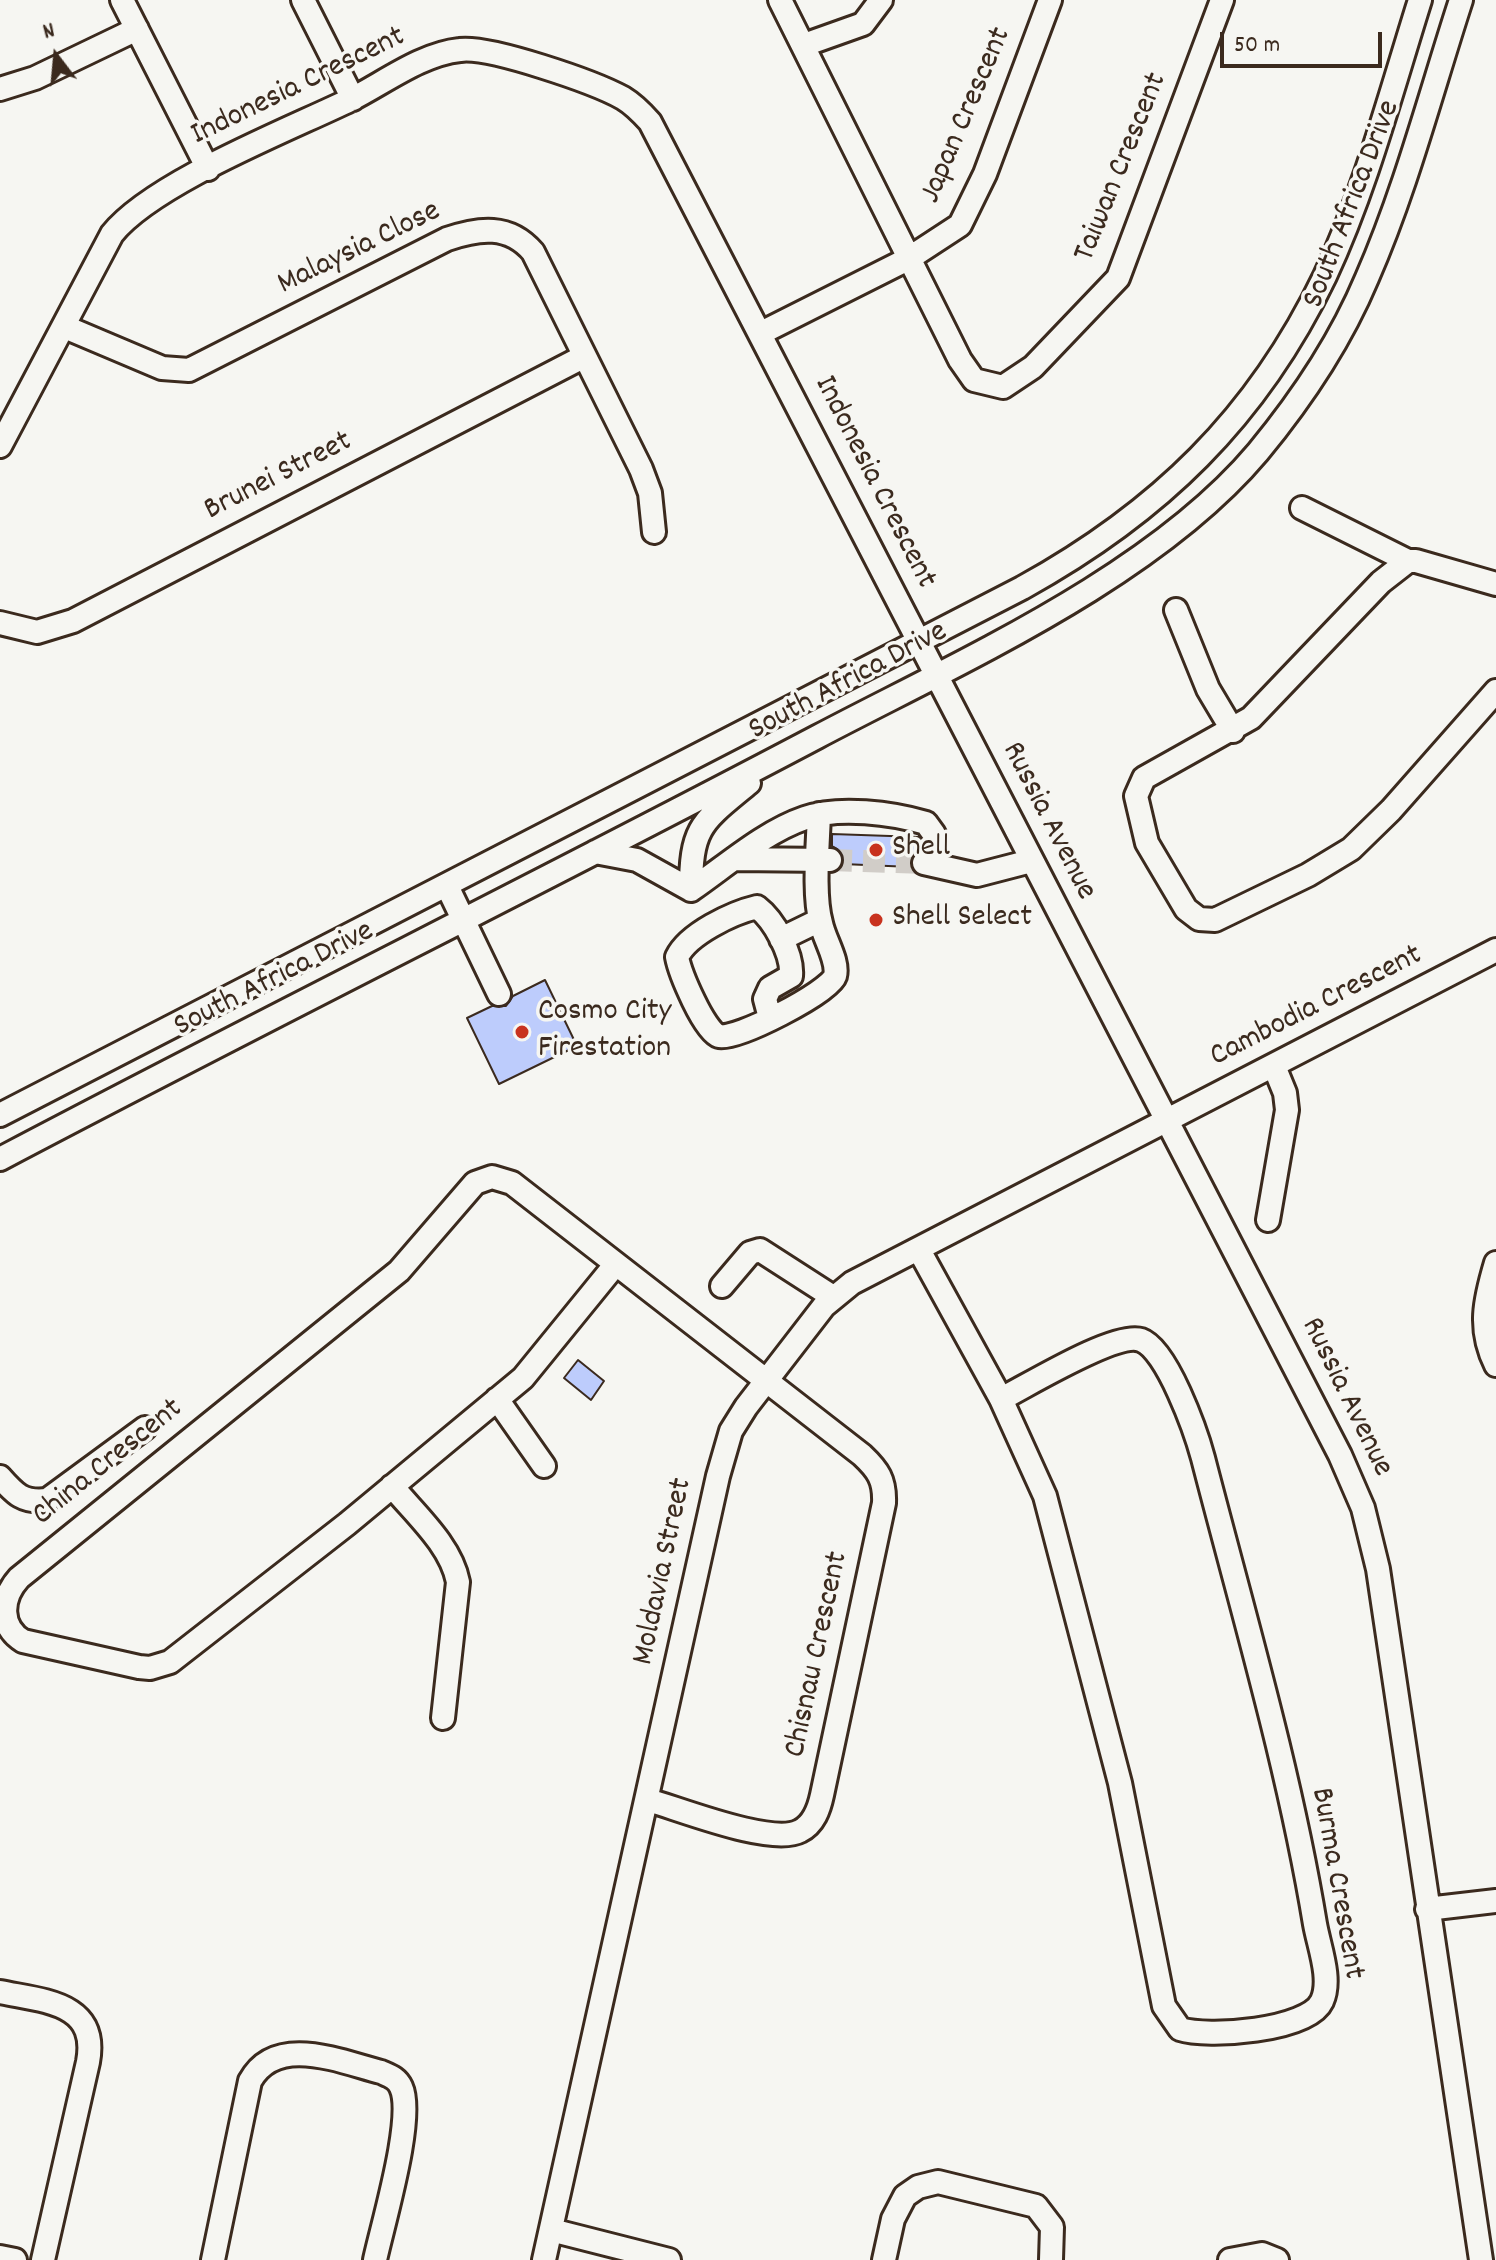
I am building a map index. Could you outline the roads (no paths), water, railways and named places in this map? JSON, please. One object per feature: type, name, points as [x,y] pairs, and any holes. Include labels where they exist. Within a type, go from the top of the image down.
[{"type":"street","points":[[122,0],[208,169]]},
{"type":"street","points":[[303,0],[353,99]]},
{"type":"street","name":"Taiwan Crescent","points":[[780,0],[960,360],[974,380],[983,385],[1003,387],[1021,378],[1107,293],[1124,266],[1222,0]]},
{"type":"street","points":[[804,45],[863,24],[881,0]]},
{"type":"street","name":"Japan Crescent","points":[[761,333],[908,259],[945,237],[966,217],[1050,0]]},
{"type":"street","name":"South Africa Drive","points":[[0,1115],[1022,588],[1106,538],[1188,471],[1244,408],[1298,328],[1335,253],[1420,0]]},
{"type":"street","name":"South Africa Drive","points":[[0,1159],[935,674],[1142,556],[1190,520],[1260,449],[1326,356],[1367,279],[1461,0]]},
{"type":"street","points":[[0,89],[35,78],[137,29]]},
{"type":"street","name":"Indonesia Crescent","points":[[0,446],[121,223],[208,169],[435,57],[470,49],[597,86],[624,99],[650,122],[918,642]]},
{"type":"street","name":"Malaysia Close","points":[[65,327],[162,368],[189,370],[447,239],[484,229],[515,237],[533,252],[646,483],[654,532]]},
{"type":"street","name":"Brunei Street","points":[[0,623],[37,632],[73,621],[583,357]]},
{"type":"street","points":[[1302,508],[1408,561],[1452,569],[1496,584]]},
{"type":"street","points":[[1408,561],[1372,590],[1261,708],[1233,731],[1144,778],[1136,796],[1147,843],[1186,909],[1206,921],[1230,914],[1331,863],[1351,849],[1391,810],[1496,691]]},
{"type":"street","points":[[1176,610],[1208,689],[1233,731]]},
{"type":"street","name":"Russia Avenue","points":[[918,642],[1340,1455],[1366,1517],[1378,1569],[1481,2260]]},
{"type":"street","points":[[691,890],[694,842],[705,820],[783,754]]},
{"type":"street","points":[[691,890],[791,824],[819,814],[854,813],[926,823],[934,834],[929,863],[977,875],[1031,861]]},
{"type":"street","points":[[770,1018],[765,999],[770,988],[791,976],[781,939],[766,913],[757,907],[696,937],[682,947],[677,957],[709,1028],[720,1036],[734,1036],[819,994],[832,983],[836,971],[820,920],[823,861],[819,814]]},
{"type":"street","points":[[595,852],[637,860],[691,890]]},
{"type":"street","points":[[735,859],[823,861]]},
{"type":"street","points":[[447,886],[499,994]]},
{"type":"street","points":[[781,939],[820,920]]},
{"type":"street","name":"Cambodia Crescent","points":[[1168,1123],[1496,950]]},
{"type":"street","points":[[1268,1220],[1287,1110],[1274,1066]]},
{"type":"street","name":"Moldavia Street","points":[[544,2260],[726,1445],[737,1419],[833,1297],[852,1283],[1168,1123]]},
{"type":"street","name":"China Crescent","points":[[615,1265],[532,1369],[183,1654],[160,1666],[139,1667],[23,1641],[10,1634],[3,1621],[4,1598],[19,1578],[399,1271],[475,1183],[492,1177],[512,1183],[767,1381]]},
{"type":"street","points":[[722,1286],[750,1253],[760,1250],[833,1297]]},
{"type":"street","name":"Burma Crescent","points":[[919,1250],[1001,1399],[1045,1496],[1120,1783],[1164,2006],[1180,2029],[1208,2035],[1307,2017],[1320,2005],[1326,1982],[1302,1845],[1203,1458],[1183,1402],[1151,1347],[1137,1339],[1115,1342],[1001,1399]]},
{"type":"street","points":[[1496,1263],[1483,1315],[1486,1342],[1496,1365]]},
{"type":"street","name":"Chisnau Crescent","points":[[648,1800],[773,1835],[798,1833],[818,1810],[885,1491],[875,1467],[767,1381]]},
{"type":"street","points":[[497,1399],[544,1466]]},
{"type":"street","points":[[0,1477],[18,1497],[30,1502],[47,1500],[145,1428]]},
{"type":"street","points":[[392,1486],[447,1552],[456,1571],[458,1582],[443,1718]]},
{"type":"street","points":[[1427,1909],[1496,1901]]},
{"type":"street","points":[[0,1992],[58,2004],[82,2020],[89,2039],[88,2062],[43,2260]]},
{"type":"street","points":[[213,2260],[250,2081],[255,2072],[272,2059],[296,2053],[381,2072],[393,2077],[402,2090],[405,2121],[375,2260]]},
{"type":"street","points":[[884,2260],[893,2219],[905,2196],[926,2183],[938,2182],[1036,2206],[1052,2227],[1051,2260]]},
{"type":"street","points":[[551,2230],[669,2260]]},
{"type":"street","points":[[1230,2260],[1262,2254],[1277,2260]]},
{"type":"street","points":[[0,2257],[15,2260]]},
{"type":"tunnel","points":[[830,860],[923,863]]},
{"type":"place","name":"Shell","points":[[876,850]]},
{"type":"place","name":"Shell Select","points":[[876,920]]},
{"type":"place","name":"Cosmo City Firestation","points":[[522,1032]]}]
